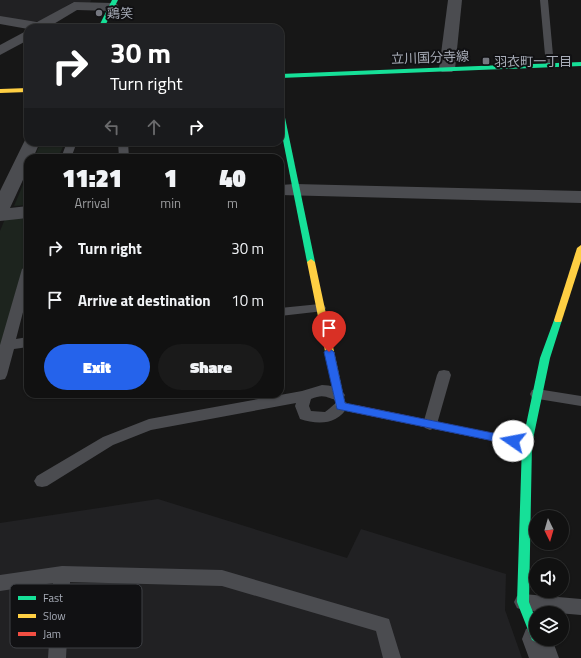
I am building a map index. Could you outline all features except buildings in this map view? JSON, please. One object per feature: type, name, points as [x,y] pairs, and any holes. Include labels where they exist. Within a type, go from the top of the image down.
[{"type":"street","points":[[447,69],[455,0]]},
{"type":"street","points":[[103,24],[114,3]]},
{"type":"street","points":[[45,24],[74,6],[114,3]]},
{"type":"street","points":[[0,20],[24,27]]},
{"type":"street","points":[[0,51],[24,37]]},
{"type":"street","name":"立川国分寺線","points":[[284,76],[581,64]]},
{"type":"street","points":[[0,91],[24,90]]},
{"type":"street","points":[[284,155],[287,190],[320,308],[339,401],[430,424],[527,444]]},
{"type":"street","points":[[0,210],[24,159]]},
{"type":"street","points":[[287,190],[581,197]]},
{"type":"street","points":[[0,215],[24,212]]},
{"type":"street","points":[[529,618],[523,602],[527,444],[545,358],[577,271],[581,248]]},
{"type":"street","points":[[540,646],[544,658]]},
{"type":"lane","points":[[544,0],[550,66]]},
{"type":"lane","points":[[0,376],[24,283]]},
{"type":"lane","points":[[284,312],[320,308]]},
{"type":"lane","points":[[7,345],[24,343]]},
{"type":"lane","points":[[430,424],[444,375]]},
{"type":"lane","points":[[42,481],[108,441],[149,425],[305,396],[318,390],[328,390],[339,401],[337,412],[329,417],[316,419],[305,415],[302,406],[305,396]]},
{"type":"lane","points":[[538,394],[581,401]]},
{"type":"lane","points":[[0,583],[62,574],[222,578],[384,625],[392,658]]},
{"type":"lane","points":[[61,584],[62,574]]},
{"type":"lane","points":[[523,602],[581,607]]},
{"type":"lane","points":[[57,658],[58,648]]},
{"type":"shaded area","points":[[0,0],[91,0],[90,3],[73,2],[42,21],[28,22],[0,17]]},
{"type":"shaded area","points":[[39,146],[63,146],[60,154],[36,154]]},
{"type":"shaded area","points":[[24,182],[24,205],[14,206]]},
{"type":"shaded area","points":[[5,219],[24,219],[24,264],[0,347],[0,231]]},
{"type":"shaded area","points":[[158,499],[347,558],[361,529],[506,574],[505,610],[522,658],[0,658],[0,523]]},
{"type":"traffic: fast","points":[[103,24],[115,0]]},
{"type":"traffic: fast","points":[[284,76],[581,64]]},
{"type":"traffic: fast","points":[[284,128],[311,262]]},
{"type":"traffic: fast","points":[[529,618],[523,602],[527,444],[545,358],[558,320]]},
{"type":"traffic: slow","points":[[0,91],[24,90]]},
{"type":"traffic: slow","points":[[558,320],[581,248]]},
{"type":"traffic: slow","points":[[311,262],[341,406],[356,409]]},
{"type":"traffic: jam","points":[[356,409],[527,444]]},
{"type":"place","name":"鶏笑","points":[[99,13]]},
{"type":"place","name":"羽衣町一丁目","points":[[486,61]]},
{"type":"route","points":[[329,352],[341,406],[513,441]]}]
